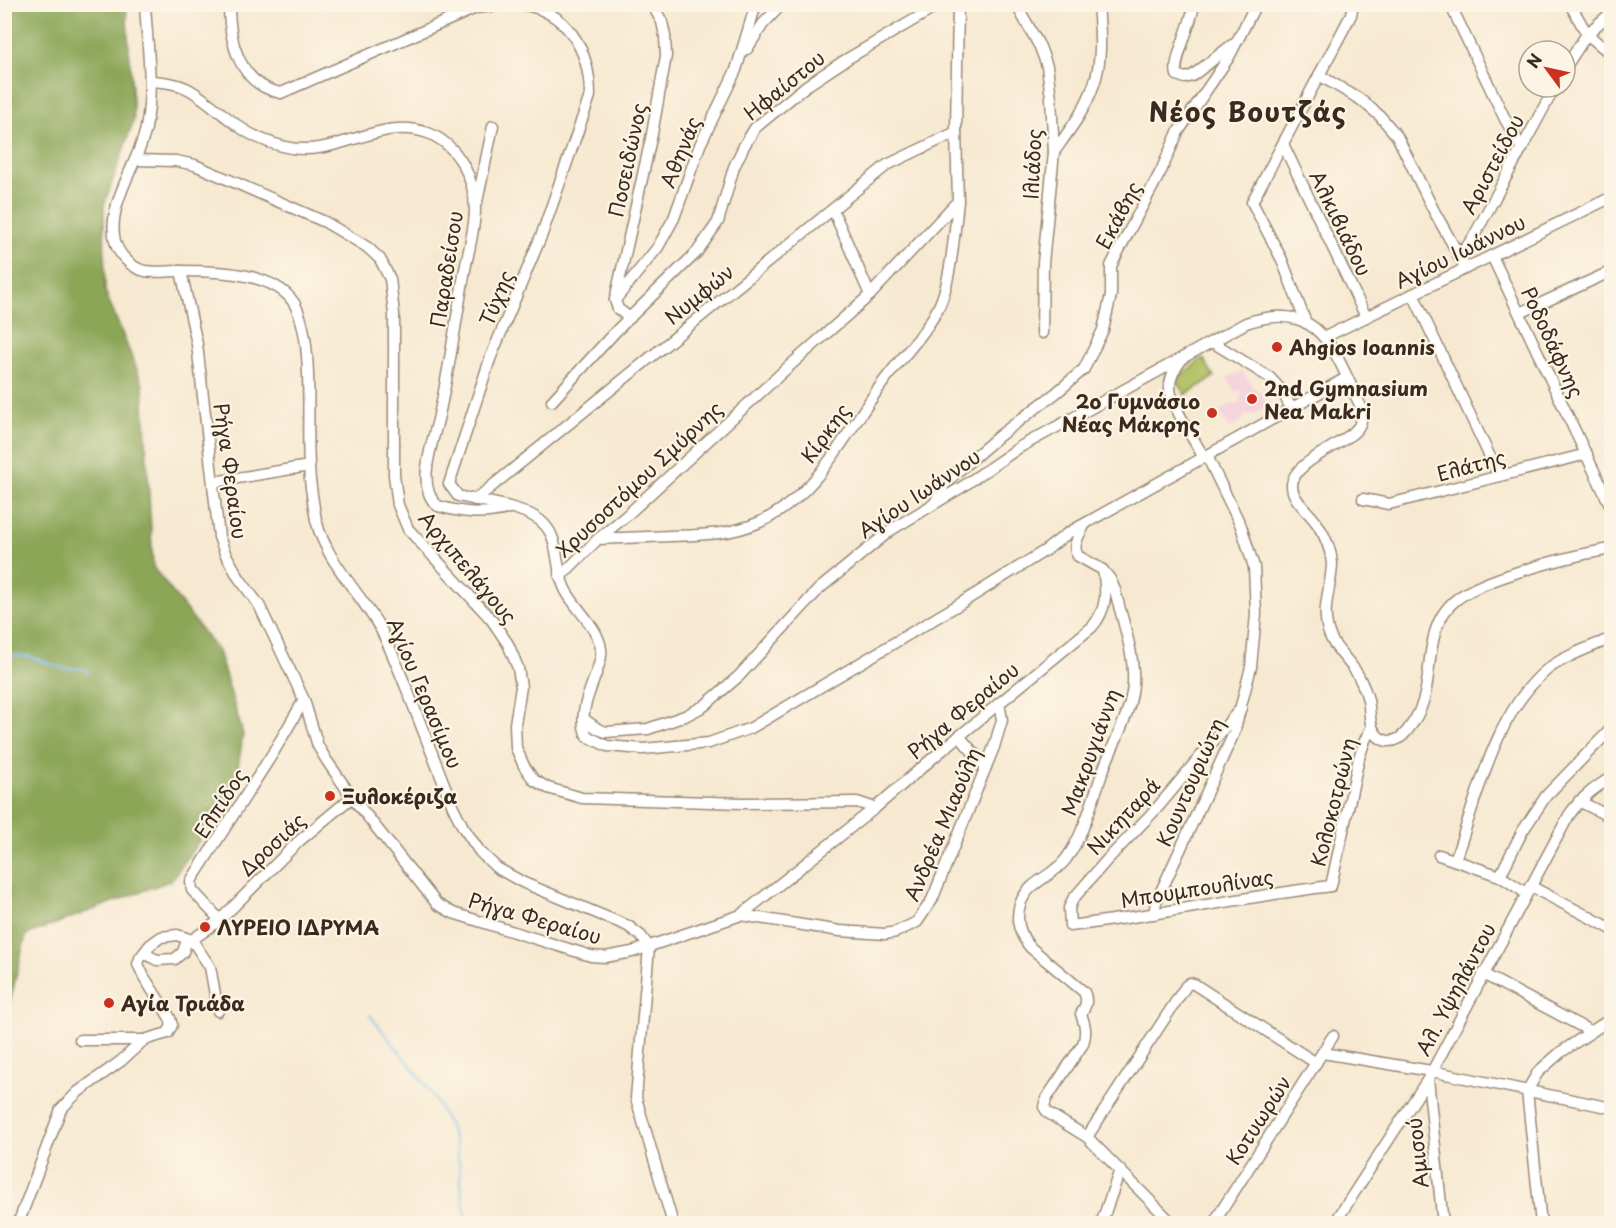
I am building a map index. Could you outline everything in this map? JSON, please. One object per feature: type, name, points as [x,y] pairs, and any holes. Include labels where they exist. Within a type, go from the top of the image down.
[{"type":"street","points":[[136,160],[146,131],[150,81],[145,4]]},
{"type":"street","points":[[229,4],[232,40],[245,70],[260,86],[268,91],[281,93],[478,6],[507,4]]},
{"type":"street","name":"Τύχης","points":[[518,4],[526,5],[562,22],[570,31],[583,53],[590,96],[542,234],[490,359],[449,484],[458,496],[510,508],[544,523],[552,535],[560,577]]},
{"type":"street","name":"Ποσειδώνος","points":[[615,300],[652,134],[666,56],[666,36],[662,22],[652,4]]},
{"type":"street","name":"Αθηνάς","points":[[615,300],[658,247],[674,218],[700,145],[741,57],[756,4]]},
{"type":"street","points":[[741,57],[763,24],[782,4]]},
{"type":"street","name":"Ηφαίστου","points":[[552,401],[630,318],[697,252],[718,222],[734,167],[755,128],[798,93],[847,58],[941,4]]},
{"type":"street","points":[[958,4],[956,132],[958,201]]},
{"type":"street","name":"Ιλιάδος","points":[[1016,4],[1040,47],[1047,66],[1052,98],[1054,152],[1043,263],[1042,333]]},
{"type":"street","points":[[1054,152],[1078,116],[1095,82],[1100,33],[1098,4]]},
{"type":"street","points":[[1194,4],[1189,28],[1176,62],[1177,75],[1184,78],[1192,76],[1229,46],[1234,45]]},
{"type":"street","name":"Εκάβης","points":[[935,503],[944,485],[957,472],[1084,369],[1099,340],[1106,319],[1111,295],[1113,261],[1161,171],[1178,132],[1229,57],[1256,4]]},
{"type":"street","points":[[1353,4],[1351,15],[1252,202],[1281,260],[1306,323],[1325,338],[1336,354],[1362,409],[1361,423],[1352,434],[1303,467],[1293,479],[1292,485],[1293,492],[1318,524],[1329,549],[1332,562],[1325,606],[1328,631],[1366,692],[1372,727],[1379,737],[1393,742],[1399,739],[1411,725],[1426,698],[1433,640],[1437,628],[1447,609],[1456,600],[1498,580],[1573,557],[1611,549]]},
{"type":"street","points":[[1450,4],[1521,149]]},
{"type":"street","points":[[1570,4],[1587,34],[1611,55]]},
{"type":"street","points":[[1577,49],[1587,34],[1611,12]]},
{"type":"street","points":[[1319,75],[1361,100],[1380,116],[1397,136],[1434,211],[1466,268]]},
{"type":"street","name":"Παραδείσου","points":[[150,81],[168,82],[189,89],[249,133],[288,147],[308,150],[322,149],[381,131],[412,129],[427,133],[447,144],[461,160],[475,211],[439,415],[426,470],[427,480],[429,494],[438,506],[473,514],[510,508]]},
{"type":"street","name":"Αριστείδου","points":[[1460,257],[1473,238],[1548,99]]},
{"type":"street","points":[[475,211],[493,126]]},
{"type":"street","name":"Νυμφών","points":[[475,500],[887,165],[956,132]]},
{"type":"street","name":"Αλκιβιάδου","points":[[1283,144],[1366,317]]},
{"type":"street","name":"Αγίου Γερασίμου","points":[[136,160],[114,216],[115,242],[131,266],[143,271],[238,274],[274,284],[291,299],[304,326],[309,466],[314,510],[323,542],[380,628],[463,827],[480,852],[497,868],[512,877],[628,926],[649,947]]},
{"type":"street","name":"Αρχιπελάγους","points":[[136,160],[176,161],[195,165],[325,222],[367,246],[380,259],[390,279],[393,314],[394,463],[398,506],[408,529],[491,619],[508,644],[518,668],[521,687],[515,724],[516,748],[524,766],[534,780],[548,788],[582,798],[742,803],[857,802],[875,808]]},
{"type":"street","name":"Αγίου Ιωάννου","points":[[1325,338],[1611,197]]},
{"type":"street","name":"Χρυσοστόμου Σμύρνης","points":[[584,719],[586,704],[600,661],[600,642],[566,591],[560,577],[598,539],[870,295],[958,201]]},
{"type":"street","name":"Κίρκης","points":[[598,539],[709,536],[734,532],[761,521],[793,501],[813,481],[837,450],[883,382],[931,321],[941,302],[947,282],[958,201]]},
{"type":"street","points":[[833,210],[870,295]]},
{"type":"street","name":"Ροδοδάφνης","points":[[1492,256],[1611,509]]},
{"type":"street","name":"Ρήγα Φεραίου","points":[[182,271],[196,344],[219,537],[239,578],[259,605],[304,700],[318,746],[352,797],[442,909],[501,929],[591,956],[605,957],[649,947],[741,915],[875,808],[1096,621],[1102,612],[1105,600],[1103,570]]},
{"type":"street","points":[[1520,313],[1611,271]]},
{"type":"street","points":[[1413,294],[1499,476]]},
{"type":"street","points":[[615,300],[618,309],[630,318]]},
{"type":"street","name":"Αγίου Ιωάννου","points":[[584,719],[603,731],[618,732],[648,729],[685,717],[704,706],[739,676],[819,589],[841,570],[891,530],[1020,447],[1246,323],[1262,317],[1283,315],[1306,323]]},
{"type":"street","points":[[1212,342],[1269,377],[1283,392],[1291,409]]},
{"type":"street","name":"Κουντουριώτη","points":[[1154,914],[1156,902],[1234,733],[1251,667],[1257,595],[1254,567],[1241,526],[1175,403],[1170,388],[1173,374],[1184,357]]},
{"type":"street","points":[[584,719],[587,736],[600,744],[616,748],[644,749],[709,742],[751,728],[958,605],[1046,550],[1068,533],[1347,378]]},
{"type":"street","name":"Ελάτης","points":[[1363,499],[1389,504],[1587,454]]},
{"type":"street","points":[[214,482],[309,466]]},
{"type":"street","points":[[1084,524],[1076,542],[1075,552],[1103,570]]},
{"type":"street","name":"Μακρυγιάννη","points":[[1087,1137],[1048,1113],[1044,1107],[1046,1099],[1083,1044],[1086,1028],[1082,1014],[1087,998],[1084,992],[1024,940],[1018,923],[1018,914],[1023,898],[1033,886],[1068,857],[1086,818],[1126,714],[1132,685],[1132,669],[1115,590],[1103,570]]},
{"type":"street","points":[[1455,860],[1497,740],[1523,697],[1551,666],[1611,638]]},
{"type":"street","name":"Ελπίδος","points":[[220,921],[192,890],[191,881],[304,700]]},
{"type":"street","name":"Ανδρέα Μιαούλη","points":[[741,915],[831,929],[885,934],[896,932],[917,922],[932,900],[987,767],[1002,720],[999,703]]},
{"type":"street","name":"Νικηταρά","points":[[1070,926],[1069,908],[1073,899],[1158,807],[1241,708]]},
{"type":"street","name":"Κολοκοτρώνη","points":[[1331,886],[1359,758],[1372,727]]},
{"type":"street","points":[[1500,876],[1522,832],[1546,796],[1589,749],[1611,729]]},
{"type":"street","points":[[959,736],[987,767]]},
{"type":"street","name":"Αλ. Υψηλάντου","points":[[1338,1221],[1429,1075],[1569,815],[1579,801],[1611,777]]},
{"type":"street","name":"Δροσιάς","points":[[145,954],[157,960],[175,959],[183,952],[189,940],[220,921],[298,842],[352,797]]},
{"type":"street","points":[[1579,801],[1611,818]]},
{"type":"street","points":[[1438,855],[1500,876],[1611,929]]},
{"type":"street","name":"Μπουμπουλίνας","points":[[1070,926],[1331,886]]},
{"type":"street","points":[[80,1040],[144,1040],[168,1033],[172,1025],[170,1018],[138,964],[150,945],[161,937],[177,935],[189,940],[210,967],[218,1011]]},
{"type":"street","points":[[649,947],[636,1098],[673,1224]]},
{"type":"street","points":[[1483,974],[1590,1031]]},
{"type":"street","points":[[1173,1224],[1087,1137],[1090,1129],[1186,986],[1190,983],[1194,984],[1316,1063]]},
{"type":"street","points":[[1541,1224],[1527,1091],[1538,1072],[1590,1031],[1611,1018]]},
{"type":"street","name":"Κοτυωρών","points":[[1213,1224],[1333,1036]]},
{"type":"street","points":[[18,1224],[60,1109],[144,1040]]},
{"type":"street","points":[[1323,1053],[1611,1108]]},
{"type":"street","name":"Αμισού","points":[[1429,1075],[1443,1224]]},
{"type":"street","points":[[1101,1224],[1120,1170]]},
{"type":"shaded area","name":"2nd Gymnasium Nea Makri","points":[[1242,370],[1268,406],[1250,416],[1248,414],[1244,417],[1245,419],[1230,429],[1220,411],[1241,401],[1239,398],[1243,395],[1239,390],[1236,393],[1227,378]]},
{"type":"green space","points":[[5,4],[126,5],[134,120],[104,205],[105,291],[143,385],[153,567],[218,651],[243,734],[235,788],[172,880],[26,935],[5,1023]]},
{"type":"green space","points":[[1203,358],[1214,377],[1185,395],[1178,382],[1178,377]]},
{"type":"waterway","points":[[4,655],[28,656],[62,668],[89,672]]},
{"type":"waterway","points":[[4,850],[10,855]]},
{"type":"waterway","points":[[370,1015],[418,1075],[448,1124],[455,1142],[464,1204],[470,1224]]},
{"type":"place","name":"Ahgios Ioannis","points":[[1277,347]]},
{"type":"place","name":"2nd Gymnasium Nea Makri","points":[[1252,399]]},
{"type":"place","name":"2ο Γυμνάσιο Νέας Μάκρης","points":[[1212,413]]},
{"type":"place","name":"Ξυλοκέριζα","points":[[330,796]]},
{"type":"place","name":"ΛΥΡΕΙΟ ΙΔΡΥΜΑ","points":[[205,927]]},
{"type":"place","name":"Αγία Τριάδα","points":[[109,1003]]},
{"type":"district","name":"Νέος Βουτζάς","points":[[1248,111]]}]
